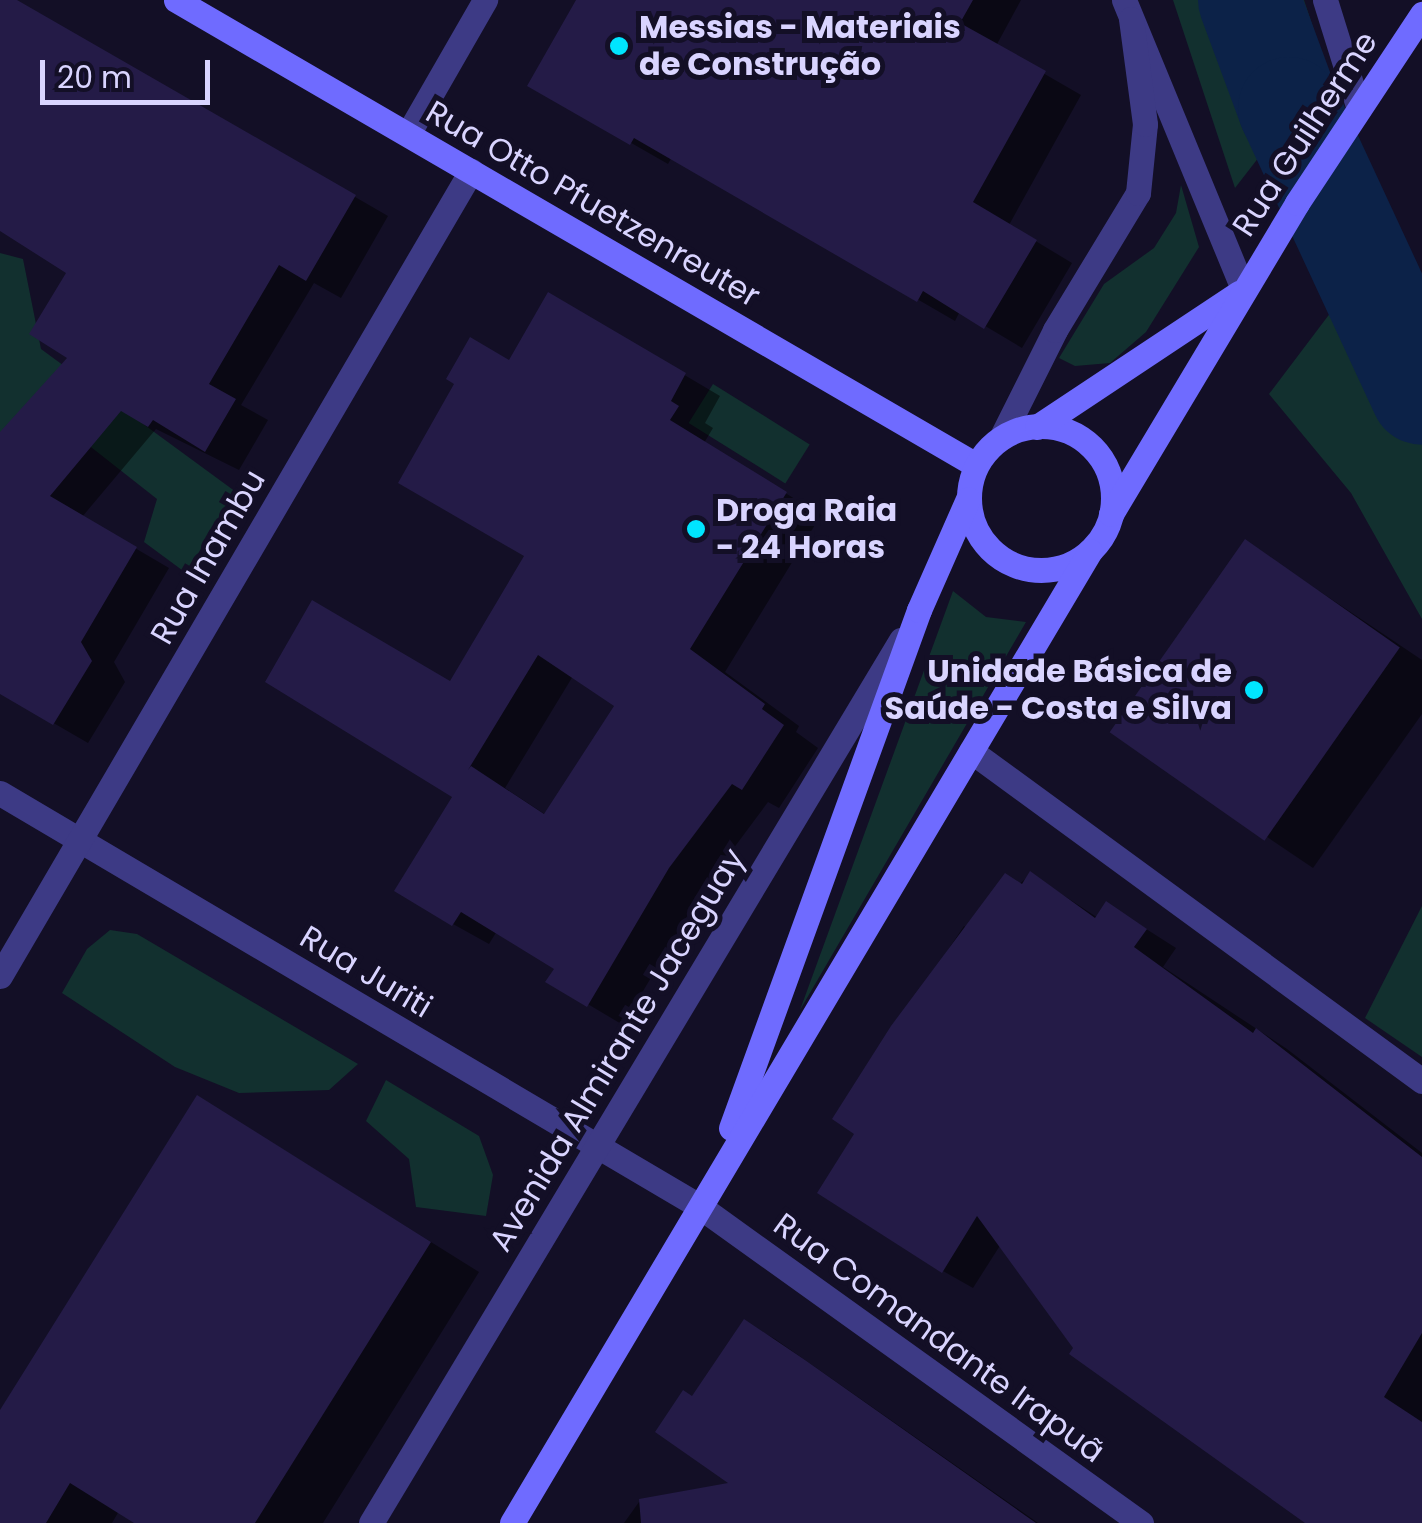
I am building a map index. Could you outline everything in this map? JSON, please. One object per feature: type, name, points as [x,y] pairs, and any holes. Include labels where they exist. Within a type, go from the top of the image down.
[{"type":"main road","name":"Rua Otto Pfuetzenreuter","points":[[176,0],[976,465]]},
{"type":"main road","name":"Rua Guilherme","points":[[1111,514],[1297,203],[1422,14]]},
{"type":"main road","name":"Rua Guilherme","points":[[1037,426],[1244,291]]},
{"type":"main road","points":[[1037,426],[1059,428],[1096,451],[1112,492],[1111,514],[1090,551],[1070,564],[1023,569],[984,543],[968,499],[976,465],[1001,438],[1037,426]]},
{"type":"main road","name":"Avenida Almirante Jaceguay","points":[[699,1206],[756,1068],[919,610],[968,499]]},
{"type":"main road","name":"Avenida Almirante Jaceguay","points":[[512,1523],[1090,551]]},
{"type":"street","points":[[408,134],[486,0]]},
{"type":"street","points":[[1325,0],[1358,109]]},
{"type":"street","points":[[1128,10],[1244,291]]},
{"type":"street","points":[[1001,438],[1055,330],[1138,192],[1145,124],[1128,10]]},
{"type":"street","name":"Rua Inambu","points":[[0,976],[471,171]]},
{"type":"street","name":"Avenida Almirante Jaceguay","points":[[371,1523],[919,610]]},
{"type":"street","points":[[970,751],[1422,1081]]},
{"type":"street","name":"Rua Juriti","points":[[0,793],[699,1206]]},
{"type":"street","name":"Rua Comandante Irapuã","points":[[699,1206],[1142,1523]]},
{"type":"green space","points":[[1173,0],[1304,0],[1327,69],[1235,188]]},
{"type":"green space","points":[[1181,185],[1199,247],[1146,332],[1110,363],[1075,366],[1059,358],[1104,284],[1154,248],[1176,213]]},
{"type":"green space","points":[[0,253],[23,259],[41,349],[236,492],[186,573],[144,542],[157,499],[54,418],[0,450]]},
{"type":"green space","points":[[1353,259],[1422,320],[1422,619],[1351,493],[1269,394],[1362,271]]},
{"type":"green space","points":[[713,384],[810,444],[785,483],[689,423]]},
{"type":"green space","points":[[953,591],[986,617],[1026,622],[800,1010]]},
{"type":"green space","points":[[1422,906],[1422,1057],[1365,1018]]},
{"type":"green space","points":[[110,930],[137,934],[358,1064],[329,1090],[239,1093],[175,1067],[62,993],[87,949]]},
{"type":"green space","points":[[386,1080],[479,1136],[493,1175],[486,1216],[416,1207],[409,1159],[366,1121]]},
{"type":"building","points":[[0,0],[17,0],[356,195],[306,281],[279,265],[209,384],[236,399],[205,452],[153,420],[148,427],[121,411],[50,496],[137,547],[81,642],[92,661],[53,725],[0,694],[0,432],[67,358],[29,334],[66,273],[0,231]]},
{"type":"building","points":[[576,0],[973,0],[960,23],[1046,71],[973,202],[1037,240],[984,329],[923,291],[917,302],[634,138],[630,145],[527,86]]},
{"type":"building","points":[[548,292],[686,373],[671,401],[679,406],[670,420],[787,492],[690,649],[765,704],[762,709],[784,725],[742,790],[732,784],[669,868],[587,1007],[545,982],[554,969],[461,912],[452,926],[394,891],[452,797],[265,682],[312,600],[450,681],[524,556],[398,483],[454,384],[446,379],[470,337],[509,360]],"holes":[[[538,655],[614,706],[544,814],[471,766],[468,770]]]},
{"type":"building","name":"Unidade Básica de Saúde - Costa e Silva","points":[[1245,539],[1400,647],[1264,841],[1110,732]]},
{"type":"building","points":[[1030,871],[1095,918],[1106,901],[1147,929],[1134,947],[1253,1033],[1256,1028],[1422,1157],[1422,1333],[1384,1397],[1422,1422],[1422,1523],[1305,1523],[1069,1354],[1073,1348],[977,1216],[942,1273],[817,1193],[854,1134],[832,1119],[891,1026],[1005,873],[1022,884]]},
{"type":"building","points":[[197,1095],[431,1242],[255,1523],[134,1523],[70,1483],[46,1523],[0,1523],[0,1410]]},
{"type":"building","points":[[744,1319],[1036,1523],[641,1523],[639,1499],[728,1483],[655,1432],[683,1390],[692,1396]]},
{"type":"waterway","points":[[1249,0],[1289,108],[1422,394]]},
{"type":"place","name":"Messias - Materiais de Construção","points":[[619,46]]},
{"type":"place","name":"Droga Raia - 24 Horas","points":[[696,529]]},
{"type":"place","name":"Unidade Básica de Saúde - Costa e Silva","points":[[1254,690]]}]
